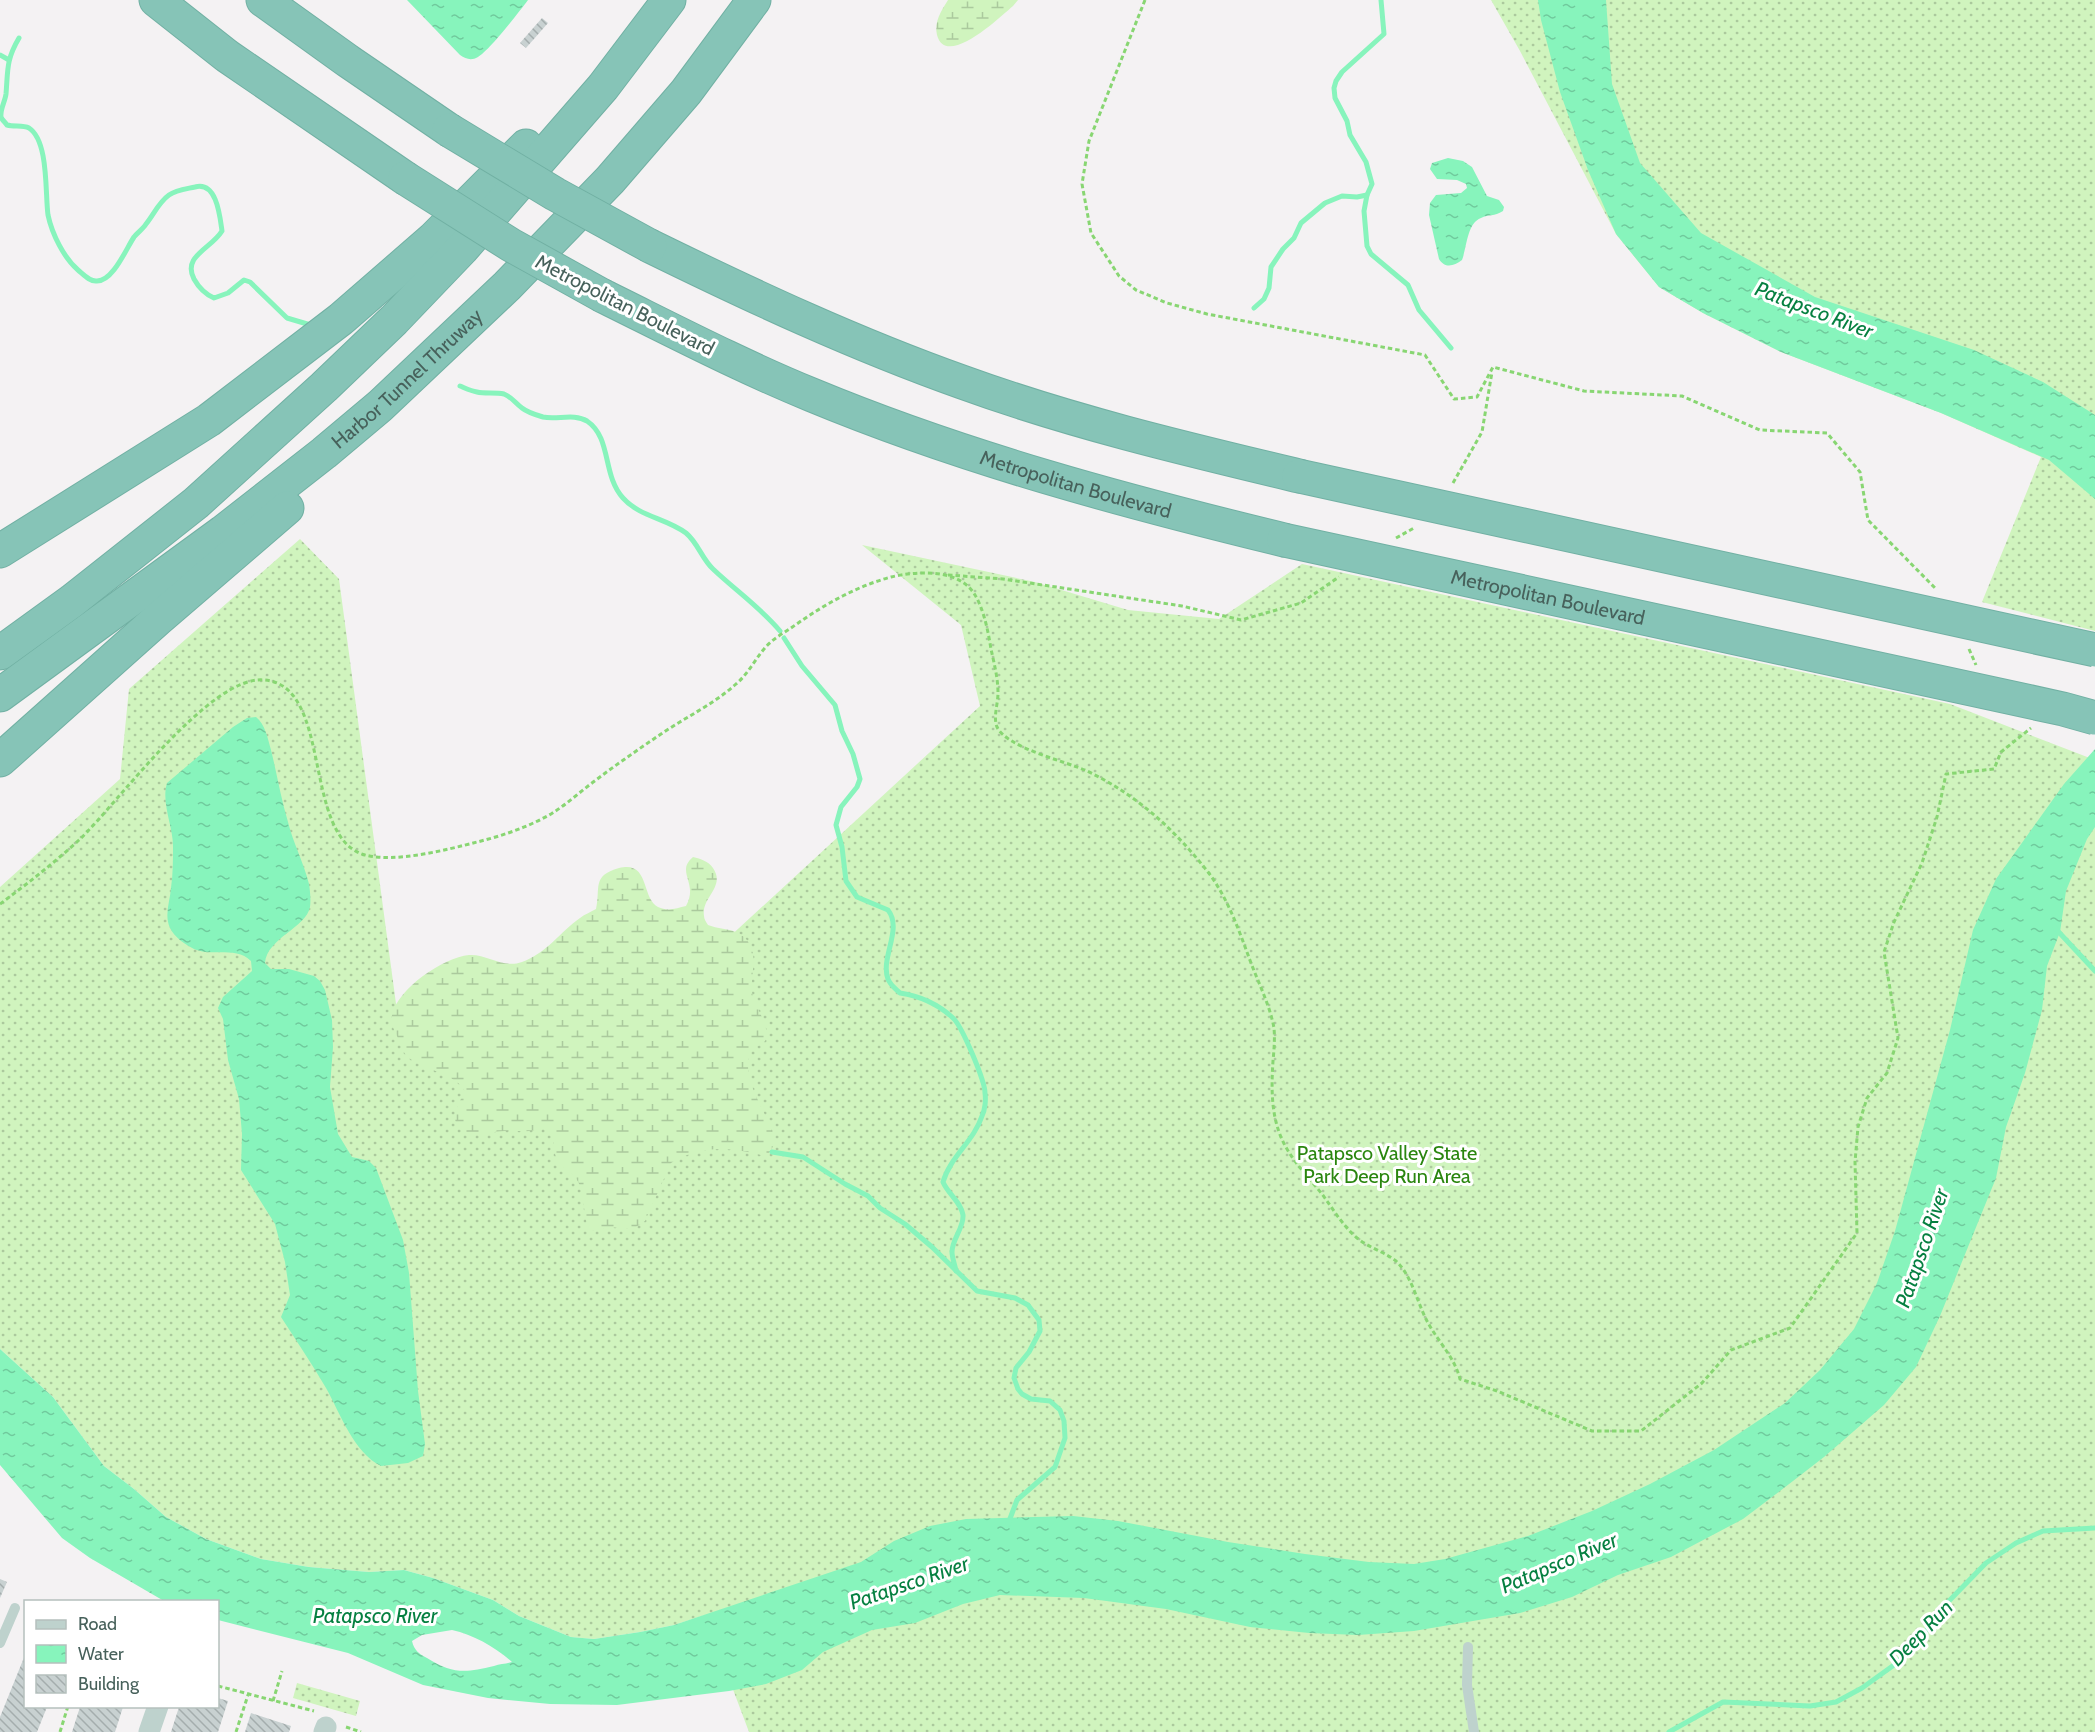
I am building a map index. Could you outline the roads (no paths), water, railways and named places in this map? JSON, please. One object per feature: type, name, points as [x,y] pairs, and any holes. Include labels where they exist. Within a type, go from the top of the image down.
[{"type":"highway","name":"Metropolitan Boulevard","points":[[156,0],[227,56],[405,178],[511,245],[603,296],[713,351],[812,396],[932,440],[1076,486],[1284,540],[2095,718]]},
{"type":"highway","points":[[263,0],[450,130],[555,194],[650,246],[845,337],[963,383],[1097,425],[1201,453],[2095,650]]},
{"type":"highway","points":[[0,551],[209,420],[341,319],[433,239],[549,123],[649,0]]},
{"type":"highway","points":[[0,653],[72,602],[196,503],[394,320],[462,249],[603,87],[669,0]]},
{"type":"highway","name":"Harbor Tunnel Thruway","points":[[0,695],[223,532],[380,406],[507,286],[610,180],[686,92],[754,0]]},
{"type":"highway","points":[[0,760],[336,465],[380,406]]},
{"type":"street","points":[[149,1732],[158,1708]]},
{"type":"lane","points":[[0,1643],[15,1608]]},
{"type":"lane","points":[[1468,1647],[1467,1685],[1474,1732]]},
{"type":"water","points":[[407,0],[528,0],[489,47],[478,57],[471,59],[460,55]]},
{"type":"water","name":"Patapsco River","points":[[1538,0],[1606,0],[1612,84],[1640,163],[1701,233],[1815,297],[1974,350],[2043,382],[2095,415],[2095,499],[2049,460],[1941,413],[1781,352],[1703,313],[1659,287],[1616,234],[1588,170],[1560,92]]},
{"type":"water","points":[[1448,158],[1463,161],[1472,167],[1487,196],[1499,200],[1504,207],[1500,213],[1476,221],[1470,230],[1462,260],[1450,266],[1439,259],[1429,215],[1430,203],[1436,195],[1461,193],[1467,188],[1466,184],[1457,180],[1437,179],[1430,169],[1432,163]]},
{"type":"water","points":[[256,717],[262,724],[267,737],[290,830],[309,884],[310,898],[307,914],[272,947],[265,963],[271,969],[289,969],[314,976],[325,990],[332,1020],[333,1047],[330,1087],[338,1134],[352,1157],[369,1161],[376,1168],[403,1240],[409,1273],[418,1391],[425,1444],[423,1456],[408,1463],[381,1466],[363,1452],[349,1432],[310,1361],[281,1317],[290,1295],[285,1262],[275,1224],[241,1170],[242,1134],[239,1099],[228,1060],[223,1019],[218,1008],[223,997],[252,971],[251,961],[238,954],[194,949],[177,938],[168,923],[173,846],[165,798],[167,783],[233,727],[247,718]]},
{"type":"water","name":"Patapsco River","points":[[2095,749],[2095,827],[2087,839],[2066,891],[2060,932],[2047,966],[2042,1010],[2025,1073],[2006,1127],[1996,1178],[1940,1316],[1916,1367],[1884,1405],[1824,1457],[1743,1519],[1671,1557],[1618,1575],[1572,1597],[1520,1613],[1414,1631],[1358,1635],[1250,1627],[1166,1609],[1084,1598],[1000,1595],[963,1604],[915,1623],[872,1630],[823,1652],[802,1670],[766,1684],[617,1705],[550,1704],[488,1698],[423,1685],[348,1653],[219,1620],[219,1600],[162,1600],[90,1558],[62,1538],[0,1465],[0,1349],[53,1397],[104,1466],[166,1517],[206,1539],[261,1559],[309,1567],[369,1572],[404,1570],[493,1600],[519,1616],[571,1637],[594,1639],[674,1625],[861,1562],[894,1541],[930,1526],[966,1519],[1073,1516],[1118,1521],[1305,1554],[1369,1562],[1414,1564],[1445,1559],[1528,1536],[1592,1511],[1714,1450],[1785,1403],[1820,1370],[1854,1329],[1877,1283],[1895,1231],[1950,1030],[1973,930],[1996,879],[2064,784]],"holes":[[[452,1630],[468,1635],[499,1651],[512,1662],[459,1671],[444,1667],[422,1655],[412,1641],[422,1635]]]},
{"type":"waterway","points":[[1381,0],[1384,34],[1342,72],[1334,88],[1335,98],[1347,121],[1350,135],[1366,162],[1372,184],[1364,211],[1367,246],[1371,254],[1408,285],[1419,310],[1451,348]]},
{"type":"waterway","points":[[19,38],[10,59],[1,117],[7,125],[29,128],[40,144],[45,168],[50,222],[63,252],[78,270],[87,278],[103,280],[114,270],[134,237],[165,198],[178,191],[202,187],[208,189],[213,195],[222,231],[199,253],[192,264],[191,271],[198,285],[214,298],[228,293],[244,280],[250,282],[287,318],[314,326]]},
{"type":"waterway","points":[[0,55],[9,60]]},
{"type":"waterway","points":[[1254,308],[1264,299],[1269,288],[1271,267],[1294,238],[1301,223],[1325,203],[1342,196],[1367,195]]},
{"type":"waterway","points":[[460,386],[480,393],[504,394],[524,409],[543,417],[577,417],[587,421],[600,437],[612,479],[623,498],[637,509],[686,533],[713,569],[780,631]]},
{"type":"waterway","points":[[784,638],[802,666],[835,705],[842,731],[853,754],[860,779],[857,787],[841,807],[836,825],[842,847],[846,881],[857,897],[888,910],[892,918],[892,935],[886,971],[889,981],[900,993],[928,1001],[953,1018],[967,1042],[984,1087],[983,1114],[974,1133],[946,1173],[943,1182],[960,1206],[963,1215],[952,1254],[956,1271]]},
{"type":"waterway","name":"Deep Run","points":[[2055,928],[2095,971]]},
{"type":"waterway","points":[[772,1152],[803,1157],[868,1196],[880,1208],[905,1224],[932,1247],[977,1291],[1015,1298],[1028,1305],[1039,1320],[1040,1331],[1029,1352],[1016,1368],[1014,1378],[1022,1394],[1031,1399],[1050,1401],[1060,1410],[1064,1421],[1065,1438],[1055,1467],[1017,1500],[1008,1524]]},
{"type":"waterway","name":"Deep Run","points":[[1669,1732],[1723,1702],[1810,1706],[1836,1702],[1862,1688],[1894,1665],[1921,1638],[1946,1604],[1986,1563],[2016,1543],[2043,1531],[2095,1528]]},
{"type":"park label","name":"Patapsco Valley State Park Deep Run Area","points":[[1387,1164]]}]
